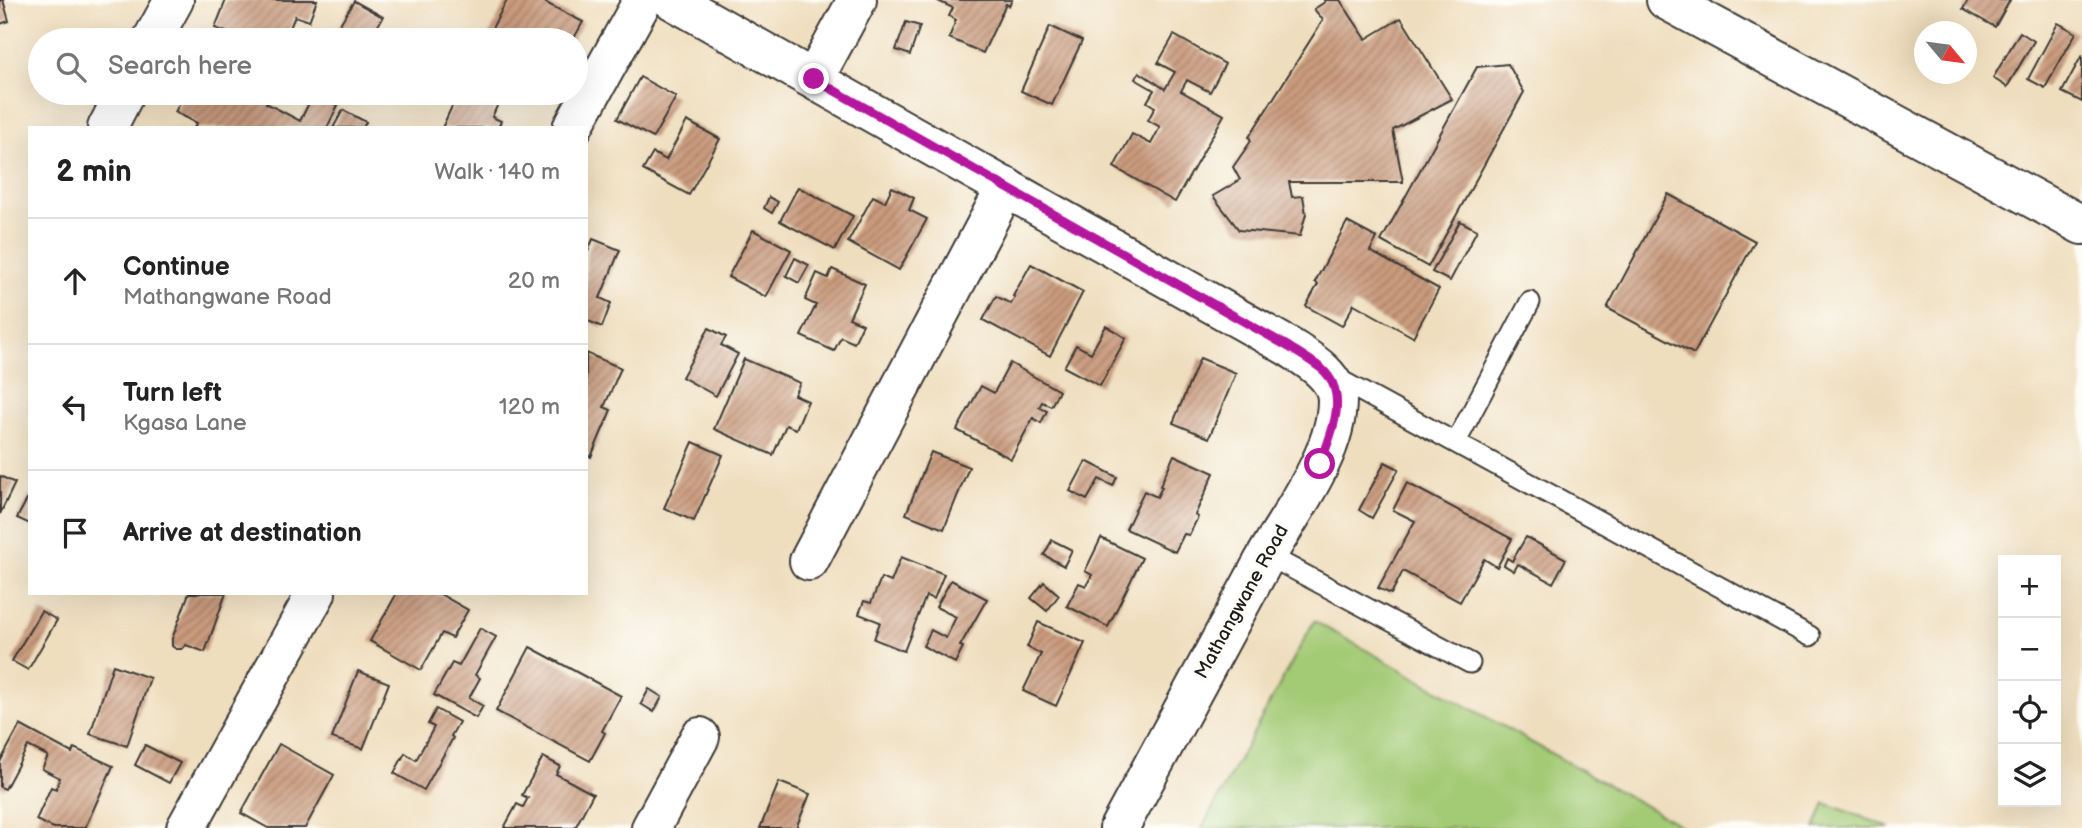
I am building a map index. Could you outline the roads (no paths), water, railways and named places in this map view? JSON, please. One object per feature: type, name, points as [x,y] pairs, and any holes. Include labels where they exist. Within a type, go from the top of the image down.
[{"type":"street","points":[[159,28],[174,0]]},
{"type":"street","points":[[588,99],[643,0]]},
{"type":"street","points":[[672,0],[1289,347],[1324,371]]},
{"type":"street","points":[[814,79],[857,0]]},
{"type":"street","points":[[1666,0],[2082,225]]},
{"type":"street","points":[[108,126],[119,105]]},
{"type":"street","points":[[573,126],[585,105]]},
{"type":"street","points":[[809,561],[1006,187]]},
{"type":"street","name":"Mathangwane Road","points":[[1119,828],[1267,555],[1320,464],[1333,429],[1337,397],[1324,371]]},
{"type":"street","points":[[186,828],[315,595]]},
{"type":"street","points":[[651,828],[700,737]]},
{"type":"lane","points":[[1456,442],[1530,302]]},
{"type":"lane","points":[[1324,371],[1810,636]]},
{"type":"lane","points":[[1267,555],[1470,663]]}]
